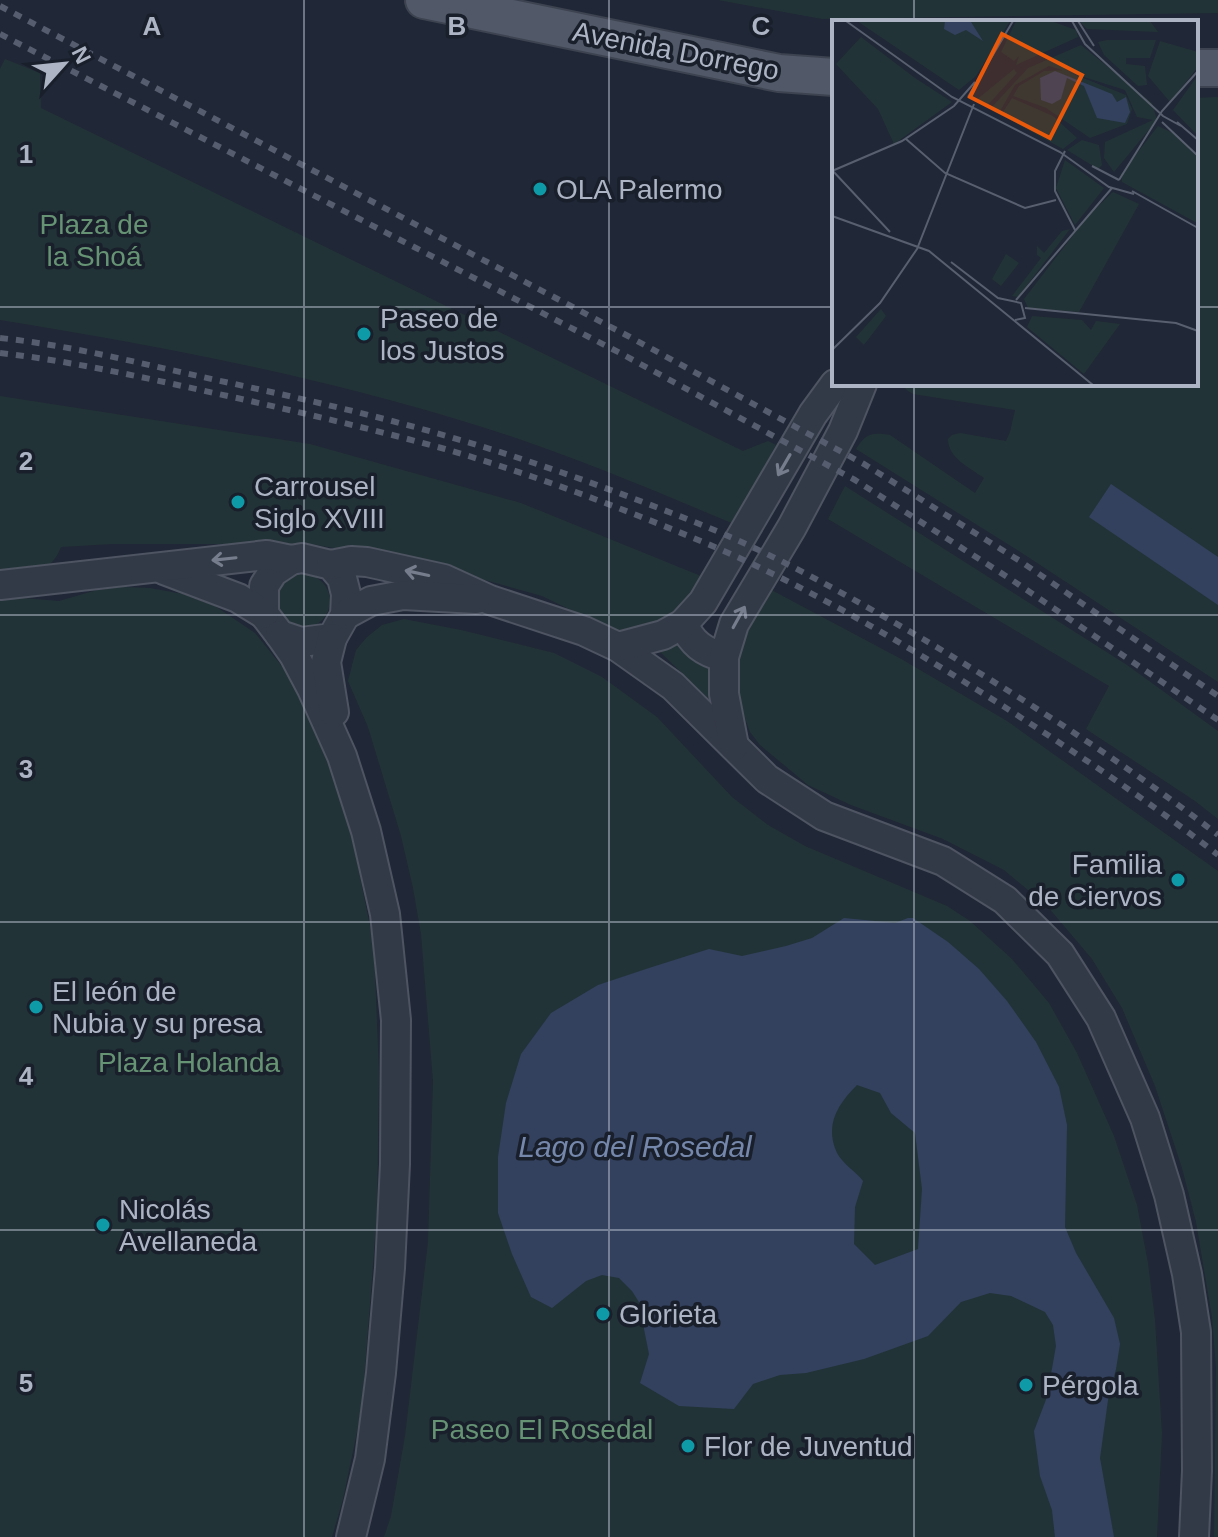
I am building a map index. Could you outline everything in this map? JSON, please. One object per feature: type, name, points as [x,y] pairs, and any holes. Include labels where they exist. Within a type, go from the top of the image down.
[{"type":"main road","name":"Avenida Dorrego","points":[[424,0],[779,73],[832,77]]},
{"type":"street","points":[[618,647],[663,635],[683,624],[703,602],[813,414],[834,386]]},
{"type":"street","points":[[734,746],[724,694],[724,657],[734,624],[792,527],[843,431],[861,386]]},
{"type":"street","points":[[759,509],[792,527]]},
{"type":"street","points":[[0,585],[267,555],[291,560],[302,558],[331,565],[359,562],[444,579],[490,600],[584,631],[618,647],[673,686],[767,779],[824,816],[943,861],[1005,900],[1060,954],[1101,1018],[1145,1118],[1169,1195],[1196,1332],[1194,1537]]},
{"type":"street","points":[[291,560],[273,572],[264,586],[272,624],[294,655],[312,689],[342,756],[366,831],[385,914],[396,1020],[395,1164],[390,1268],[370,1459],[351,1537]]},
{"type":"street","points":[[331,565],[342,578],[346,594],[326,662],[342,756]]},
{"type":"street","points":[[156,567],[238,598],[301,642],[338,626],[371,601],[403,595],[490,600]]},
{"type":"street","points":[[683,624],[696,645],[708,653],[724,657]]},
{"type":"green space","points":[[718,0],[1218,0],[1218,13],[822,19]]},
{"type":"green space","name":"Plaza de la Shoá","points":[[5,59],[40,73],[41,108],[743,451],[768,441],[776,445],[734,524],[544,448],[420,408],[241,364],[0,320],[0,69]]},
{"type":"green space","points":[[1218,97],[1218,682],[856,449],[870,435],[890,435],[975,493],[984,478],[956,457],[948,439],[960,433],[1006,441],[1015,410],[913,394],[903,386],[1198,386],[1198,98]]},
{"type":"green space","points":[[0,396],[310,444],[521,503],[701,576],[674,617],[623,635],[542,596],[431,565],[311,544],[61,547],[56,557],[44,568],[29,571],[0,569]]},
{"type":"green space","points":[[845,486],[1127,665],[1218,731],[1218,819],[1086,729],[1109,686],[828,519]]},
{"type":"green space","points":[[303,574],[322,582],[330,601],[322,620],[303,628],[284,620],[276,601],[284,582]]},
{"type":"green space","points":[[764,586],[903,660],[1007,721],[1218,871],[1218,1537],[1214,1537],[1216,1369],[1212,1317],[1196,1222],[1155,1086],[1122,1008],[1092,959],[1048,907],[1004,870],[943,839],[851,805],[808,785],[760,745],[750,732],[738,699],[735,659]]},
{"type":"green space","name":"Plaza Holanda","points":[[123,587],[183,594],[215,606],[255,633],[293,680],[325,749],[351,832],[374,946],[379,1074],[377,1213],[362,1408],[332,1537],[0,1537],[0,600],[59,601],[97,590]]},
{"type":"green space","name":"Paseo El Rosedal","points":[[404,619],[554,653],[602,677],[657,717],[732,797],[768,825],[805,846],[947,906],[970,921],[1012,959],[1049,1003],[1077,1053],[1114,1136],[1137,1205],[1155,1320],[1162,1434],[1157,1537],[384,1537],[391,1516],[405,1436],[428,1242],[433,1081],[421,934],[413,888],[401,836],[368,727],[348,681],[356,650],[367,637],[382,625]]},
{"type":"green space","points":[[676,637],[710,663],[714,700],[709,699],[655,647]]},
{"type":"water","points":[[1111,484],[1218,557],[1218,605],[1089,517]]},
{"type":"water","name":"Lago del Rosedal","points":[[844,918],[895,923],[913,918],[948,942],[979,969],[1007,1001],[1036,1042],[1059,1087],[1067,1125],[1065,1227],[1076,1253],[1114,1318],[1120,1344],[1100,1458],[1114,1537],[1055,1537],[1052,1510],[1040,1476],[1034,1431],[1047,1397],[1056,1346],[1053,1325],[1045,1312],[1011,1296],[990,1293],[961,1302],[928,1336],[864,1359],[806,1373],[780,1375],[753,1384],[734,1409],[679,1406],[640,1383],[649,1354],[642,1307],[619,1278],[602,1275],[586,1281],[552,1308],[531,1297],[498,1213],[498,1157],[506,1103],[521,1054],[551,1013],[598,985],[709,949],[742,956],[812,938]],"holes":[[[857,1085],[880,1093],[891,1113],[915,1133],[922,1189],[918,1249],[875,1265],[854,1244],[855,1207],[863,1181],[839,1157],[832,1133],[839,1107]]]},
{"type":"railway","points":[[0,6],[628,336],[864,464],[1020,561],[1218,696]]},
{"type":"railway","points":[[0,34],[620,353],[855,480],[1009,578],[1218,720]]},
{"type":"railway","points":[[0,338],[115,358],[396,422],[544,466],[697,523],[784,562],[923,639],[1074,732],[1218,835]]},
{"type":"railway","points":[[0,353],[60,361],[148,379],[419,442],[538,479],[691,537],[812,594],[928,659],[1085,760],[1218,855]]},
{"type":"place","name":"OLA Palermo","points":[[540,189]]},
{"type":"place","name":"Paseo de los Justos","points":[[364,334]]},
{"type":"place","name":"Carrousel Siglo XVIII","points":[[238,502]]},
{"type":"place","name":"Familia de Ciervos","points":[[1178,880]]},
{"type":"place","name":"El león de Nubia y su presa","points":[[36,1007]]},
{"type":"place","name":"Nicolás Avellaneda","points":[[103,1225]]},
{"type":"place","name":"Glorieta","points":[[603,1314]]},
{"type":"place","name":"Pérgola","points":[[1026,1385]]},
{"type":"place","name":"Flor de Juventud","points":[[688,1446]]}]
